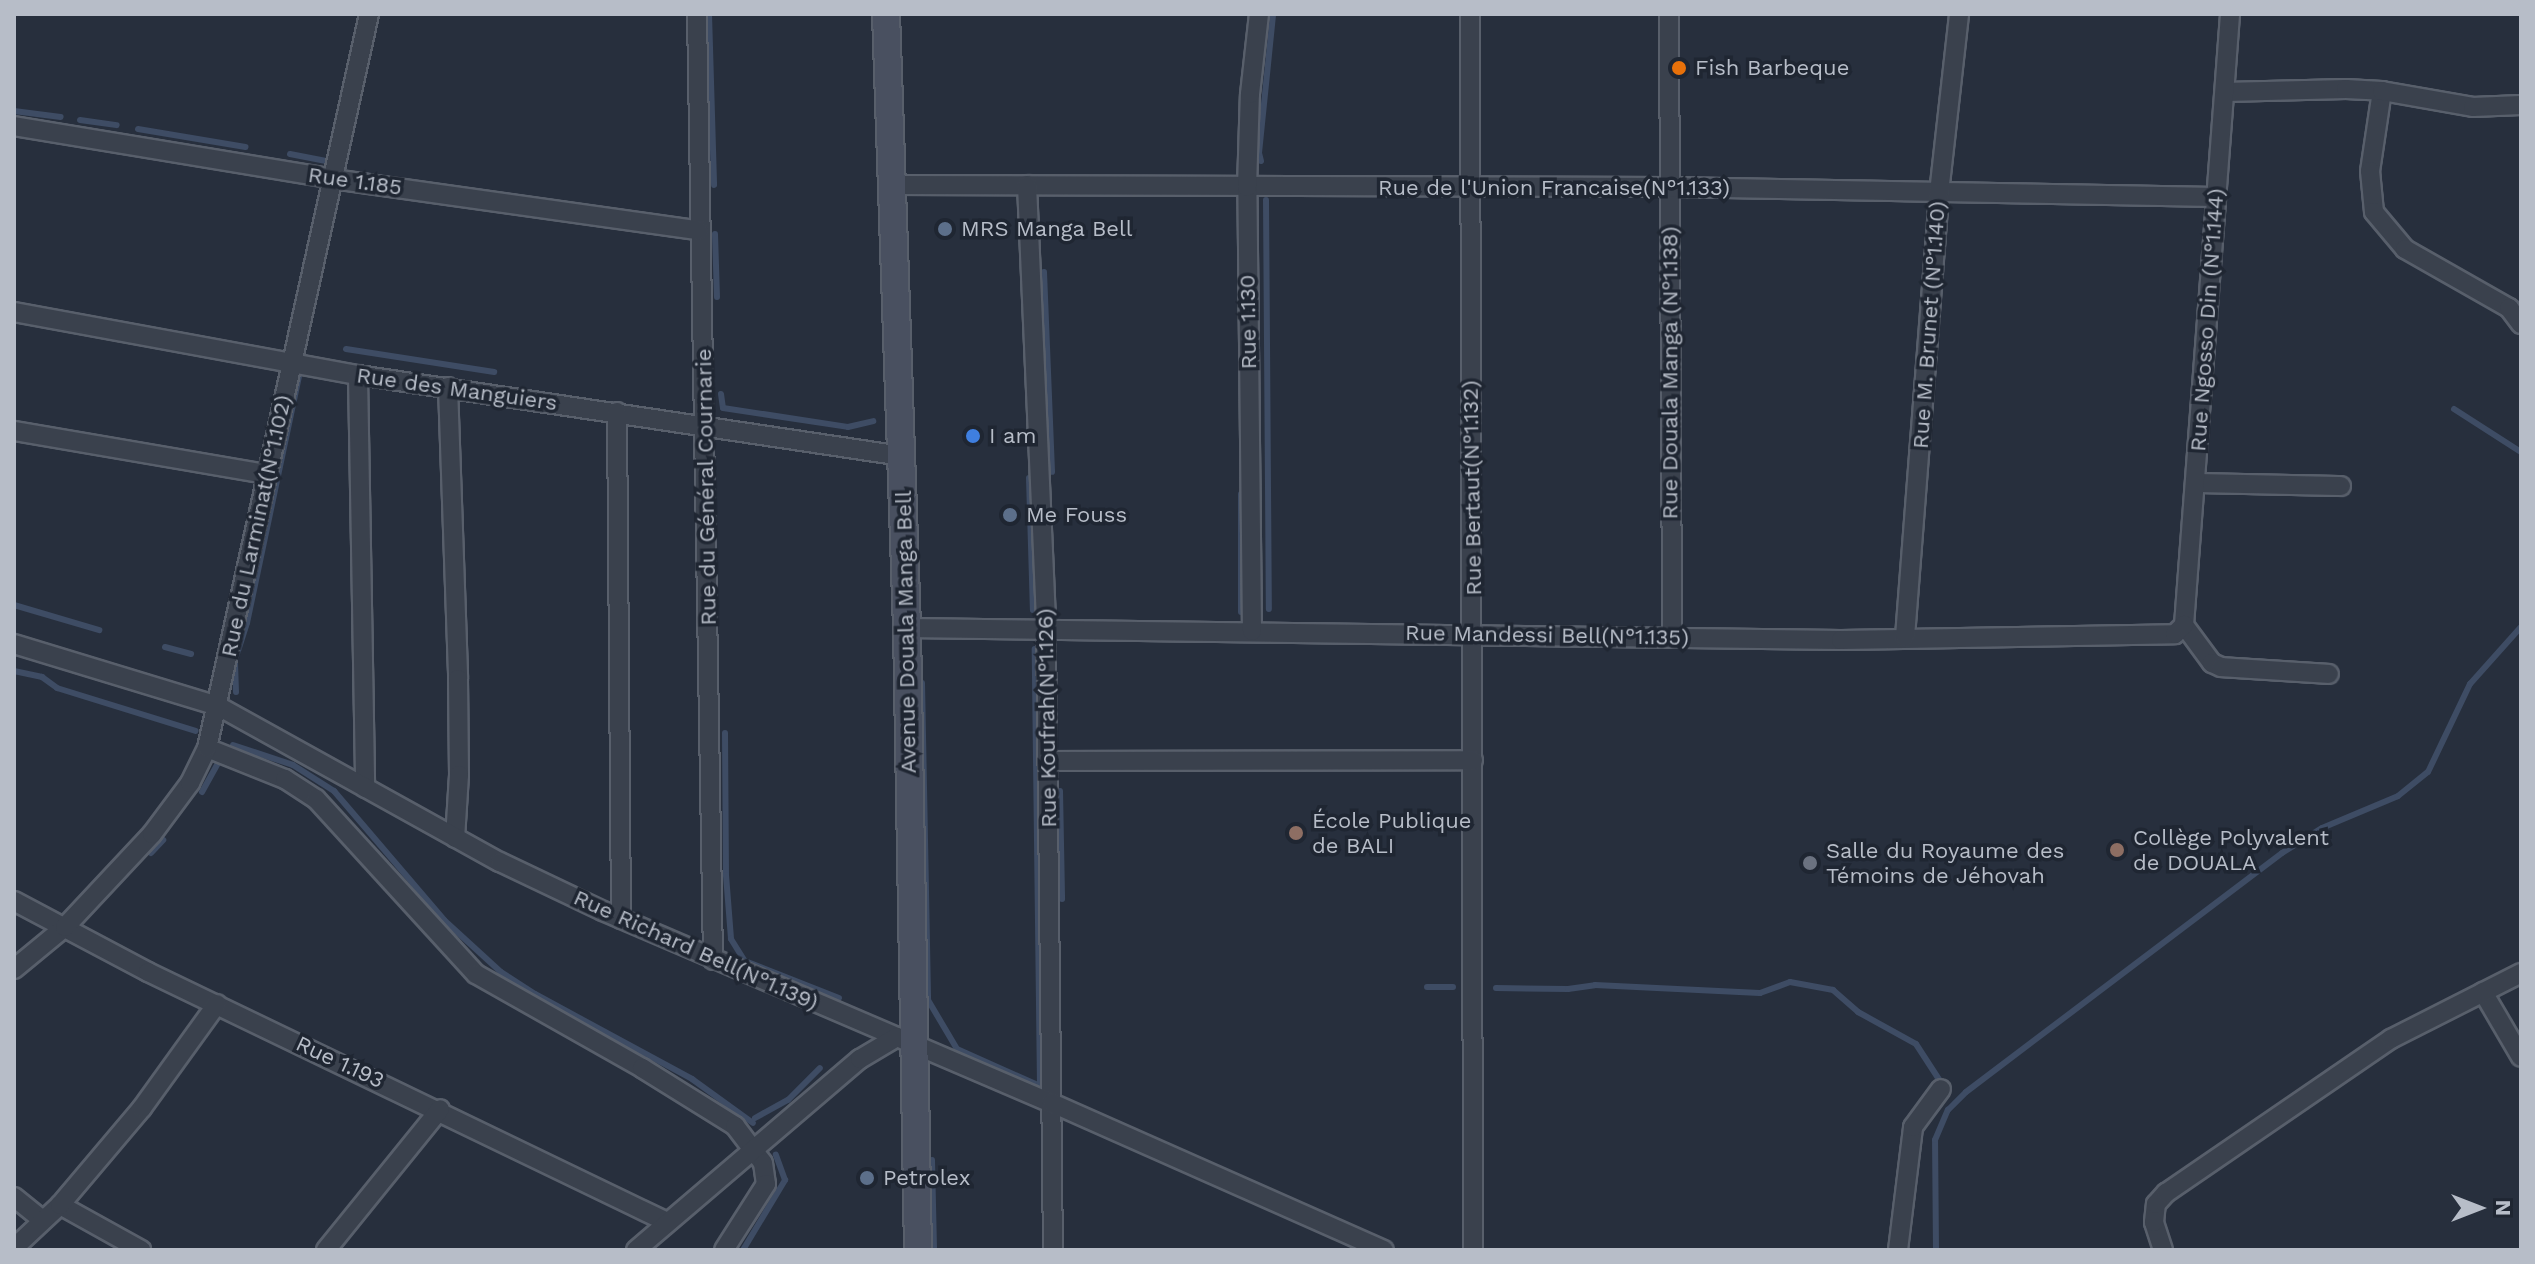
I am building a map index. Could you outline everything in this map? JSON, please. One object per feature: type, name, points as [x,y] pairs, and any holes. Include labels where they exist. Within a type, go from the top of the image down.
[{"type":"street","name":"Rue du Larminat(N°1.102)","points":[[14,969],[65,927],[173,808],[207,748],[369,14]]},
{"type":"street","name":"Rue du Général Cournarie","points":[[697,14],[698,230],[705,424],[713,960]]},
{"type":"street","name":"Avenue Douala Manga Bell","points":[[886,14],[907,628],[905,1040],[918,1250]]},
{"type":"street","name":"Rue 1.130","points":[[1252,631],[1247,187],[1250,94],[1259,14]]},
{"type":"street","name":"Rue Bertaut(N°1.132)","points":[[1470,14],[1474,634],[1473,1250]]},
{"type":"street","name":"Rue Douala Manga (N°1.138)","points":[[1669,14],[1672,637]]},
{"type":"street","name":"Rue M. Brunet (N°1.140)","points":[[1905,637],[1939,193],[1959,14]]},
{"type":"street","name":"Rue Ngosso Din (N°1.144)","points":[[2184,625],[2230,14]]},
{"type":"street","points":[[2382,91],[2370,171],[2374,212],[2405,249],[2509,308],[2521,324]]},
{"type":"street","points":[[2225,92],[2382,91],[2473,107],[2521,105]]},
{"type":"street","name":"Rue 1.185","points":[[14,126],[333,179],[698,230]]},
{"type":"street","name":"Rue de l'Union Francaise(N°1.133)","points":[[892,185],[1669,187],[2216,197]]},
{"type":"street","name":"Rue Koufrah(N°1.126)","points":[[1027,185],[1046,628],[1053,1250]]},
{"type":"street","name":"Rue des Manguiers","points":[[14,312],[358,375],[705,424],[902,456]]},
{"type":"street","points":[[358,375],[365,788]]},
{"type":"street","points":[[448,387],[458,679],[459,775],[455,838]]},
{"type":"street","points":[[617,412],[621,919]]},
{"type":"street","points":[[14,431],[266,474]]},
{"type":"street","points":[[2195,483],[2341,486]]},
{"type":"street","points":[[2184,625],[2212,663],[2221,667],[2329,674]]},
{"type":"street","name":"Rue Mandessi Bell(N°1.135)","points":[[907,628],[1841,640],[2175,634],[2184,625]]},
{"type":"street","name":"Rue Richard Bell(N°1.139)","points":[[14,644],[218,706],[455,838],[621,919],[1052,1103],[1384,1250]]},
{"type":"street","points":[[207,748],[301,787],[337,818],[468,968],[735,1126],[755,1148],[767,1173],[766,1184],[724,1250]]},
{"type":"street","points":[[1049,761],[1473,760]]},
{"type":"street","name":"Rue 1.193","points":[[14,901],[217,1004],[440,1109],[667,1222]]},
{"type":"street","points":[[2163,1250],[2154,1222],[2156,1204],[2166,1193],[2391,1039],[2521,973]]},
{"type":"street","points":[[2483,992],[2521,1057]]},
{"type":"street","points":[[14,1248],[41,1219],[60,1205],[142,1108],[217,1004]]},
{"type":"street","points":[[636,1250],[860,1059],[905,1040]]},
{"type":"street","points":[[1898,1250],[1913,1127],[1941,1089]]},
{"type":"street","points":[[326,1250],[440,1109]]},
{"type":"street","points":[[14,1197],[41,1219]]},
{"type":"street","points":[[60,1205],[141,1250]]},
{"type":"waterway","points":[[709,14],[714,185]]},
{"type":"waterway","points":[[1261,161],[1259,153],[1273,14]]},
{"type":"waterway","points":[[14,111],[61,117]]},
{"type":"waterway","points":[[80,120],[117,125]]},
{"type":"waterway","points":[[138,129],[245,147]]},
{"type":"waterway","points":[[290,154],[327,161]]},
{"type":"waterway","points":[[1266,200],[1269,609]]},
{"type":"waterway","points":[[715,234],[717,297]]},
{"type":"waterway","points":[[1044,272],[1052,472]]},
{"type":"waterway","points":[[346,349],[494,372]]},
{"type":"waterway","points":[[236,692],[235,660],[247,623],[300,371]]},
{"type":"waterway","points":[[721,394],[723,408],[848,427],[873,421]]},
{"type":"waterway","points":[[2454,409],[2521,452]]},
{"type":"waterway","points":[[1029,478],[1033,610]]},
{"type":"waterway","points":[[1241,494],[1241,612]]},
{"type":"waterway","points":[[14,605],[99,630]]},
{"type":"waterway","points":[[1936,1250],[1935,1140],[1948,1110],[1966,1092],[2282,853],[2322,828],[2398,796],[2428,772],[2470,684],[2521,627]]},
{"type":"waterway","points":[[165,647],[191,654]]},
{"type":"waterway","points":[[922,683],[928,1000],[957,1049],[1040,1086],[1035,649]]},
{"type":"waterway","points":[[14,671],[42,677],[57,688],[196,731]]},
{"type":"waterway","points":[[725,733],[726,875],[731,939],[745,961],[839,998]]},
{"type":"waterway","points":[[233,745],[293,765],[334,791],[444,920],[501,972],[535,994],[692,1079],[753,1123]]},
{"type":"waterway","points":[[202,792],[220,759]]},
{"type":"waterway","points":[[1060,791],[1062,899]]},
{"type":"waterway","points":[[151,853],[163,840]]},
{"type":"waterway","points":[[1496,988],[1568,989],[1595,985],[1760,993],[1790,982],[1833,990],[1858,1012],[1916,1044],[1942,1084]]},
{"type":"waterway","points":[[1427,987],[1453,987]]},
{"type":"waterway","points":[[755,1118],[788,1100],[820,1068]]},
{"type":"waterway","points":[[743,1250],[785,1180],[776,1155]]},
{"type":"waterway","points":[[932,1160],[934,1250]]},
{"type":"place","name":"Fish Barbeque","points":[[1679,68]]},
{"type":"place","name":"MRS Manga Bell","points":[[945,229]]},
{"type":"place","name":"I am","points":[[973,436]]},
{"type":"place","name":"Me Fouss","points":[[1010,515]]},
{"type":"place","name":"École Publique de BALI","points":[[1296,833]]},
{"type":"place","name":"Collège Polyvalent de DOUALA","points":[[2117,850]]},
{"type":"place","name":"Salle du Royaume des Témoins de Jéhovah","points":[[1810,863]]},
{"type":"place","name":"Petrolex","points":[[867,1178]]}]
